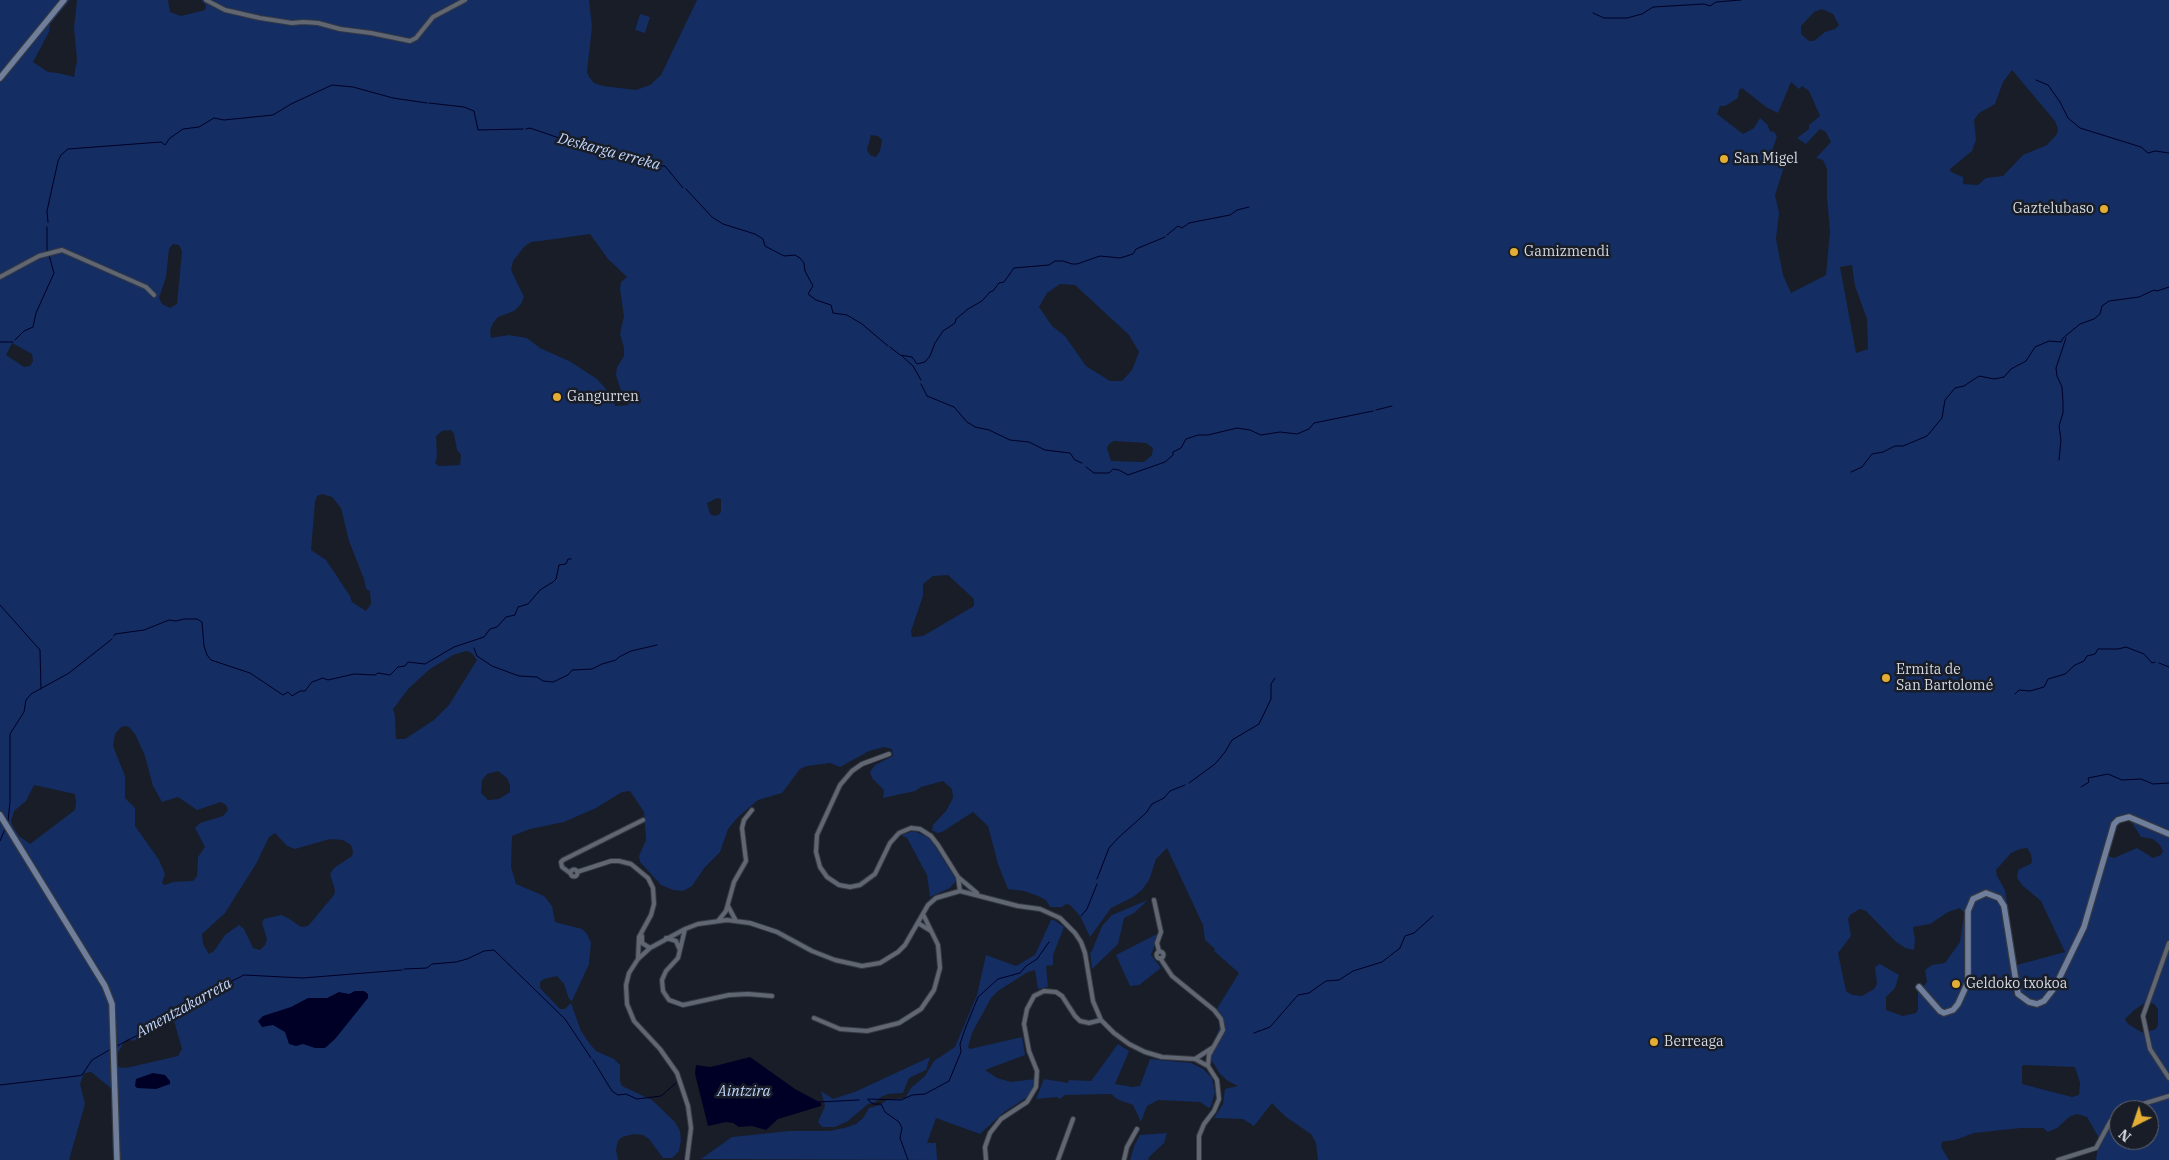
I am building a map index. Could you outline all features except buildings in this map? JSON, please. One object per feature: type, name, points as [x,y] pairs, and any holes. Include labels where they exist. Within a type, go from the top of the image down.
[{"type":"street","points":[[0,78],[64,0]]},
{"type":"street","points":[[206,0],[231,12],[260,18],[292,24],[303,22],[318,23],[340,29],[410,41],[416,38],[434,17],[465,0]]},
{"type":"street","points":[[0,277],[39,256],[62,250],[146,287],[154,295]]},
{"type":"street","points":[[889,754],[862,764],[852,770],[840,785],[817,835],[816,852],[820,867],[827,877],[839,885],[850,887],[860,885],[875,874],[890,843],[898,833],[915,828],[931,836],[958,877],[979,894]]},
{"type":"street","points":[[727,920],[727,904],[734,882],[746,861],[742,828],[744,820],[752,810]]},
{"type":"street","points":[[0,815],[105,986],[112,1004],[117,1160]]},
{"type":"street","points":[[1919,987],[1944,1013],[1953,1010],[1958,1004],[1968,982],[1968,911],[1973,899],[1986,893],[1999,898],[2004,906],[2018,994],[2029,1002],[2037,1004],[2044,1001],[2055,987],[2084,927],[2114,824],[2118,820],[2129,817],[2169,834]]},
{"type":"street","points":[[638,959],[640,944],[638,942],[651,916],[654,902],[653,888],[642,872],[631,864],[611,861],[577,872],[575,876],[562,867],[561,862],[643,820]]},
{"type":"street","points":[[958,877],[960,891]]},
{"type":"street","points":[[688,1160],[691,1128],[688,1106],[677,1073],[660,1049],[634,1021],[627,1004],[626,985],[629,973],[644,953],[666,938],[685,929],[698,924],[727,920],[778,932],[812,951],[835,960],[862,966],[880,963],[898,952],[908,940],[928,905],[936,898],[960,891],[979,894],[999,902],[1040,909],[1060,918],[1076,933],[1085,953],[1089,983],[1101,1020],[1128,1044],[1145,1052],[1162,1057],[1195,1059],[1208,1066],[1217,1080],[1219,1099],[1214,1111],[1201,1130],[1198,1144],[1199,1158],[1193,1160]]},
{"type":"street","points":[[1154,900],[1161,932],[1157,943],[1159,951],[1156,954],[1172,976],[1218,1013],[1222,1030],[1220,1037],[1212,1048],[1195,1059]]},
{"type":"street","points":[[728,912],[736,921]]},
{"type":"street","points":[[718,921],[728,912]]},
{"type":"street","points":[[814,1018],[840,1029],[866,1031],[883,1028],[912,1016],[928,1000],[938,979],[940,957],[934,935],[923,914]]},
{"type":"street","points":[[918,923],[934,935]]},
{"type":"street","points":[[685,929],[678,958],[666,971],[662,980],[663,991],[672,1002],[683,1005],[729,995],[772,996]]},
{"type":"street","points":[[676,934],[681,940]]},
{"type":"street","points":[[676,934],[676,941],[680,949]]},
{"type":"street","points":[[666,938],[676,941]]},
{"type":"street","points":[[2169,942],[2143,1016],[2150,1049],[2169,1078]]},
{"type":"street","points":[[640,944],[650,948]]},
{"type":"street","points":[[640,944],[644,953]]},
{"type":"street","points":[[986,1160],[985,1147],[990,1133],[1001,1119],[1027,1102],[1036,1088],[1037,1071],[1028,1051],[1024,1024],[1027,1009],[1034,996],[1044,992],[1056,992],[1062,996],[1080,1021],[1089,1023],[1101,1020]]},
{"type":"street","points":[[1208,1066],[1212,1048]]},
{"type":"street","points":[[2156,1100],[2169,1096]]},
{"type":"street","points":[[1058,1160],[1073,1120]]},
{"type":"street","points":[[2058,1160],[2096,1148],[2109,1124]]},
{"type":"street","points":[[1124,1160],[1127,1147],[1138,1129]]},
{"type":"shaded area","points":[[0,0],[70,0],[50,24],[49,32],[33,62],[48,72],[74,77],[77,60],[74,28],[77,0],[168,0],[170,12],[181,16],[205,10],[206,5],[201,0],[589,0],[592,27],[587,72],[589,77],[594,83],[603,86],[636,90],[650,85],[661,75],[697,0],[2169,0],[2169,1160],[2096,1160],[2099,1138],[2087,1117],[2077,1114],[2069,1117],[2057,1128],[2048,1132],[2043,1128],[2021,1128],[1974,1133],[1955,1140],[1942,1142],[1941,1147],[1949,1160],[1318,1160],[1316,1143],[1311,1134],[1286,1117],[1272,1103],[1254,1126],[1243,1119],[1214,1118],[1223,1104],[1225,1089],[1238,1086],[1220,1074],[1212,1061],[1211,1048],[1221,1024],[1215,1012],[1239,973],[1214,951],[1215,949],[1205,940],[1203,925],[1167,848],[1156,859],[1149,880],[1142,890],[1133,897],[1111,908],[1090,937],[1080,916],[1070,905],[1050,907],[1046,900],[1038,896],[1024,891],[1008,889],[998,864],[988,826],[973,812],[942,832],[937,833],[932,830],[933,825],[946,811],[953,798],[952,789],[943,781],[921,787],[915,791],[883,798],[884,790],[872,778],[870,772],[875,765],[893,756],[892,749],[884,747],[869,751],[840,767],[830,763],[807,766],[800,769],[782,793],[758,800],[737,818],[728,829],[720,852],[705,867],[692,886],[683,891],[673,890],[661,885],[640,862],[639,856],[646,840],[644,812],[630,791],[622,792],[596,808],[564,822],[530,829],[512,836],[511,867],[516,884],[544,896],[552,906],[555,922],[582,929],[587,934],[591,943],[589,964],[572,1001],[569,999],[564,984],[557,976],[544,979],[540,982],[540,988],[560,1009],[565,1009],[571,1003],[581,1031],[589,1043],[596,1051],[614,1059],[620,1065],[620,1081],[622,1086],[652,1100],[675,1122],[680,1131],[681,1140],[679,1151],[672,1158],[663,1158],[649,1139],[643,1135],[634,1134],[622,1137],[618,1141],[616,1150],[618,1160],[113,1160],[112,1089],[91,1072],[84,1073],[80,1084],[85,1104],[69,1160],[0,1160]],"holes":[[[1822,9],[1833,14],[1839,25],[1835,29],[1825,32],[1814,41],[1809,41],[1801,34],[1801,26],[1814,12]],[[2012,70],[2055,121],[2058,129],[2057,134],[2047,145],[2023,155],[2003,176],[1986,178],[1978,185],[1963,184],[1963,177],[1951,172],[1950,169],[1972,151],[1976,140],[1974,120],[1979,113],[1995,104],[2003,82]],[[1791,82],[1799,89],[1802,86],[1809,91],[1820,116],[1809,125],[1809,129],[1797,138],[1806,144],[1820,129],[1826,132],[1831,142],[1816,158],[1823,160],[1827,169],[1830,232],[1826,275],[1791,293],[1783,275],[1776,239],[1779,213],[1775,195],[1784,167],[1790,161],[1783,157],[1774,156],[1772,151],[1777,136],[1774,132],[1770,131],[1767,124],[1760,118],[1754,128],[1743,134],[1717,114],[1720,106],[1725,106],[1738,98],[1739,90],[1742,88],[1766,107],[1778,113]],[[871,135],[878,136],[882,140],[880,151],[876,157],[870,155],[867,150]],[[590,234],[608,259],[627,277],[621,282],[620,289],[624,316],[620,334],[624,356],[617,367],[616,375],[629,405],[615,406],[614,398],[597,379],[571,362],[540,348],[527,338],[509,335],[491,338],[490,330],[493,323],[498,317],[514,311],[521,304],[524,297],[511,270],[513,261],[524,247],[531,242]],[[173,244],[179,245],[182,251],[177,304],[170,308],[162,304],[159,298],[166,277],[169,249]],[[1852,265],[1855,286],[1867,319],[1868,349],[1856,353],[1840,267]],[[1060,284],[1075,285],[1129,335],[1139,352],[1132,370],[1122,381],[1110,381],[1086,366],[1065,336],[1052,326],[1039,307],[1047,293]],[[12,343],[32,354],[33,361],[30,366],[24,367],[6,355]],[[451,430],[454,434],[457,450],[461,455],[460,465],[439,466],[435,463],[437,457],[436,436],[442,431]],[[1114,441],[1146,443],[1153,448],[1152,455],[1144,462],[1111,461],[1107,448]],[[322,494],[332,497],[341,508],[349,541],[366,589],[370,591],[371,604],[366,611],[352,602],[326,560],[311,550],[317,496]],[[717,498],[721,499],[720,514],[714,516],[710,514],[707,503]],[[948,575],[974,599],[974,606],[923,636],[912,637],[911,631],[923,596],[923,584],[933,576]],[[466,651],[472,653],[477,660],[449,705],[434,720],[405,739],[396,739],[393,709],[409,688],[430,669],[453,655]],[[124,726],[129,727],[135,734],[145,756],[153,786],[162,802],[178,797],[197,810],[221,802],[226,805],[228,810],[223,816],[200,823],[195,828],[205,847],[198,857],[197,876],[193,881],[173,882],[165,885],[162,883],[165,874],[159,860],[135,826],[135,808],[125,798],[125,776],[113,746],[115,734],[120,728]],[[498,771],[507,778],[510,785],[510,792],[499,799],[488,800],[481,793],[482,780],[487,774]],[[34,785],[75,794],[75,810],[30,844],[19,836],[11,821],[14,811],[26,801]],[[2127,820],[2132,823],[2141,837],[2153,839],[2160,845],[2163,851],[2161,855],[2153,858],[2137,848],[2114,858],[2108,856],[2116,824]],[[275,833],[287,846],[295,849],[330,839],[343,840],[351,845],[352,856],[334,868],[330,874],[335,890],[334,895],[308,926],[301,927],[281,915],[264,919],[262,923],[267,939],[265,945],[260,950],[253,948],[244,929],[239,925],[225,935],[214,951],[209,954],[203,944],[202,934],[225,913],[256,864],[269,837]],[[2027,848],[2031,854],[2032,863],[2018,870],[2017,878],[2023,886],[2041,901],[2065,952],[2017,965],[2005,890],[1997,876],[1996,870],[2011,853]],[[1960,908],[1964,913],[1960,942],[1945,963],[1932,965],[1925,970],[1927,982],[1918,993],[1918,1009],[1916,1013],[1903,1016],[1886,1010],[1886,997],[1895,988],[1899,975],[1880,964],[1875,967],[1877,984],[1874,989],[1862,996],[1852,995],[1846,991],[1838,953],[1851,936],[1848,919],[1850,915],[1860,909],[1866,911],[1895,941],[1905,948],[1914,950],[1913,927],[1930,924],[1948,912]],[[2146,1002],[2154,1004],[2158,1009],[2158,1025],[2156,1029],[2143,1033],[2128,1024],[2125,1019]],[[174,1021],[182,1049],[178,1056],[126,1068],[117,1067],[118,1053],[124,1042],[128,1039],[133,1041]],[[2022,1066],[2075,1067],[2080,1083],[2079,1095],[2072,1097],[2022,1084]]]},
{"type":"shaded area","points":[[640,14],[650,17],[645,33],[635,30]]},
{"type":"shaded area","points":[[914,831],[930,838],[955,878],[955,882],[950,888],[930,897],[927,875],[907,838],[901,835]]},
{"type":"shaded area","points":[[1148,900],[1134,913],[1124,918],[1118,944],[1092,969],[1090,951],[1091,953],[1102,926],[1112,915]]},
{"type":"shaded area","points":[[1051,920],[1064,927],[1053,955],[1053,965],[1046,966],[1048,987],[1038,989],[1035,970],[1026,973],[998,991],[991,998],[972,1033],[968,1047],[970,1049],[1022,1037],[1025,1055],[985,1070],[997,1078],[1011,1082],[1035,1079],[1032,1090],[1026,1098],[1004,1112],[980,1134],[936,1118],[927,1143],[936,1143],[937,1160],[701,1159],[732,1137],[790,1131],[830,1131],[848,1127],[856,1124],[863,1118],[869,1108],[880,1105],[887,1100],[905,1098],[911,1088],[925,1076],[934,1061],[955,1047],[977,995],[986,955],[1016,966],[1035,955]]},
{"type":"shaded area","points":[[1159,933],[1151,955],[1161,968],[1139,985],[1130,986],[1116,955]]},
{"type":"shaded area","points":[[1118,1044],[1129,1051],[1115,1084],[1132,1087],[1140,1086],[1150,1059],[1191,1063],[1203,1069],[1212,1078],[1215,1092],[1211,1106],[1209,1108],[1200,1102],[1158,1100],[1147,1106],[1141,1122],[1133,1105],[1117,1099],[1111,1094],[1065,1095],[1060,1099],[1057,1097],[1036,1099],[1044,1079],[1068,1083],[1069,1080],[1091,1081]]},
{"type":"shaded area","points":[[930,1057],[926,1070],[909,1078],[903,1093],[888,1094],[881,1097],[875,1102],[868,1104],[848,1121],[835,1127],[822,1127],[818,1122],[825,1106],[821,1091],[833,1099],[857,1091]]},
{"type":"shaded area","points":[[1167,1133],[1164,1143],[1148,1158],[1149,1160],[1130,1160],[1140,1135]]},
{"type":"water","points":[[355,991],[364,991],[368,994],[368,998],[335,1039],[325,1048],[315,1048],[303,1044],[296,1046],[289,1044],[285,1032],[273,1025],[262,1027],[258,1021],[263,1016],[291,1007],[308,998],[327,998],[339,992],[349,994]]},
{"type":"water","name":"Aintzira","points":[[750,1057],[795,1089],[821,1103],[821,1106],[778,1119],[766,1130],[752,1126],[739,1127],[733,1123],[726,1122],[708,1126],[695,1074],[696,1065],[710,1067]]},
{"type":"water","points":[[153,1073],[165,1075],[170,1084],[156,1089],[137,1088],[135,1086],[136,1079]]},
{"type":"waterway","points":[[1593,13],[1604,18],[1627,18],[1642,14],[1653,7],[1704,4],[1710,6],[1716,2],[1741,0]]},
{"type":"waterway","points":[[2036,80],[2048,85],[2068,118],[2080,128],[2141,147],[2148,153],[2155,151],[2169,153]]},
{"type":"waterway","name":"Deskarga erreka","points":[[48,222],[47,211],[58,161],[61,155],[68,149],[161,142],[165,145],[170,138],[183,129],[199,127],[214,118],[224,120],[273,115],[291,104],[332,85],[353,87],[393,98],[427,103]]},
{"type":"waterway","name":"Deskarga erreka","points":[[429,103],[464,107],[474,111],[478,130],[523,129]]},
{"type":"waterway","name":"Deskarga erreka","points":[[526,129],[530,128],[600,149],[645,165],[665,166],[683,188]]},
{"type":"waterway","name":"Deskarga erreka","points":[[686,189],[712,217],[723,224],[755,234],[763,239],[765,246],[784,256],[795,255],[800,258],[804,263],[805,271],[813,286],[808,294],[816,300],[831,305],[833,313],[847,315],[862,324],[888,346]]},
{"type":"waterway","name":"Deskarga erreka","points":[[1167,235],[1178,226],[1182,228],[1189,223],[1230,215],[1237,210],[1249,207]]},
{"type":"waterway","points":[[47,227],[47,251]]},
{"type":"waterway","name":"Deskarga erreka","points":[[890,347],[900,355],[912,357],[917,364],[925,362],[943,331],[955,323],[956,319],[968,309],[982,301],[999,283],[1004,282],[1014,268],[1049,265],[1055,261],[1077,264],[1100,256],[1120,258],[1133,254],[1136,249],[1165,237]]},
{"type":"waterway","points":[[15,340],[24,331],[33,327],[36,313],[54,273],[49,255]]},
{"type":"waterway","points":[[1851,472],[1862,467],[1872,454],[1883,452],[1895,446],[1903,446],[1927,436],[1942,418],[1945,400],[1955,388],[1964,386],[1979,376],[1994,379],[2004,377],[2011,369],[2026,361],[2035,347],[2049,341],[2061,342],[2063,338],[2080,324],[2094,319],[2100,314],[2102,306],[2109,301],[2139,297],[2154,290],[2157,291],[2169,287]]},
{"type":"waterway","points":[[2059,460],[2061,440],[2059,426],[2063,413],[2063,402],[2062,387],[2056,368],[2066,338]]},
{"type":"waterway","points":[[0,342],[13,342]]},
{"type":"waterway","points":[[902,356],[913,366],[921,380]]},
{"type":"waterway","points":[[921,384],[927,396],[954,407],[967,422],[975,427],[989,430],[1010,440],[1029,442],[1045,450],[1070,453],[1075,460],[1082,463]]},
{"type":"waterway","points":[[1376,410],[1392,406]]},
{"type":"waterway","points":[[1086,467],[1094,473],[1109,473],[1113,469],[1128,475],[1165,462],[1173,455],[1173,452],[1181,448],[1186,439],[1198,435],[1208,435],[1237,428],[1250,430],[1261,435],[1280,432],[1297,434],[1309,429],[1314,423],[1373,411]]},
{"type":"waterway","points":[[114,636],[115,634],[144,630],[169,620],[197,619],[202,622],[204,646],[211,660],[250,673],[283,695],[288,692],[292,696],[300,691],[305,691],[312,682],[323,678],[328,680],[354,674],[375,675],[378,673],[390,675],[398,667],[405,666],[408,662],[425,664],[454,647],[484,637],[490,629],[497,627],[506,617],[515,615],[518,607],[528,604],[540,590],[553,582],[556,579],[559,565],[566,564],[568,559],[571,559]]},
{"type":"waterway","points":[[0,605],[40,650],[41,689]]},
{"type":"waterway","points":[[8,821],[10,802],[10,734],[24,712],[26,700],[31,694],[69,673],[112,639]]},
{"type":"waterway","points":[[474,648],[477,656],[492,666],[519,676],[537,677],[543,681],[553,682],[568,675],[572,670],[592,669],[616,660],[631,651],[657,645]]},
{"type":"waterway","points":[[2015,694],[2019,690],[2030,691],[2044,687],[2048,679],[2065,674],[2075,665],[2084,661],[2087,656],[2095,654],[2098,649],[2126,647],[2144,654],[2152,663],[2155,662]]},
{"type":"waterway","points":[[2159,663],[2169,667]]},
{"type":"waterway","name":"Amentzakarreta","points":[[1189,783],[1215,764],[1232,740],[1259,724],[1271,699],[1271,684],[1275,678]]},
{"type":"waterway","points":[[2081,787],[2089,782],[2088,778],[2108,774],[2122,780],[2141,779],[2153,784],[2169,783]]},
{"type":"waterway","name":"Amentzakarreta","points":[[1097,879],[1109,848],[1118,838],[1146,813],[1152,804],[1164,798],[1170,791],[1185,785]]},
{"type":"waterway","points":[[0,841],[5,829]]},
{"type":"waterway","name":"Amentzakarreta","points":[[1081,916],[1087,909],[1097,884]]},
{"type":"waterway","points":[[1254,1033],[1270,1027],[1298,995],[1309,993],[1326,981],[1339,980],[1353,971],[1382,962],[1400,948],[1405,936],[1414,933],[1433,916]]},
{"type":"waterway","name":"Amentzakarreta","points":[[868,1099],[901,1100],[912,1095],[925,1094],[949,1081],[961,1052],[960,1044],[978,997],[998,979],[1020,973],[1026,966],[1037,959],[1049,942]]},
{"type":"waterway","name":"Amentzakarreta","points":[[404,969],[427,968],[432,964],[456,962],[484,951],[494,950],[565,1019],[591,1058]]},
{"type":"waterway","name":"Amentzakarreta","points":[[117,1046],[180,1013],[220,987],[244,975],[303,978],[402,970]]},
{"type":"waterway","name":"Amentzakarreta","points":[[0,1085],[82,1075],[92,1060],[111,1049]]},
{"type":"waterway","name":"Amentzakarreta","points":[[593,1060],[612,1091],[618,1095],[626,1094],[637,1099],[661,1096],[676,1083]]},
{"type":"waterway","name":"Amentzakarreta","points":[[818,1102],[859,1100]]},
{"type":"waterway","points":[[868,1100],[873,1104],[881,1104],[885,1112],[899,1122],[902,1128],[900,1138],[908,1160]]},
{"type":"place","name":"San Migel","points":[[1724,159]]},
{"type":"place","name":"Gaztelubaso","points":[[2104,209]]},
{"type":"place","name":"Gamizmendi","points":[[1514,252]]},
{"type":"place","name":"Gangurren","points":[[557,397]]},
{"type":"place","name":"Ermita de San Bartolomé","points":[[1886,678]]},
{"type":"place","name":"Geldoko txokoa","points":[[1956,984]]},
{"type":"place","name":"Berreaga","points":[[1654,1042]]}]
